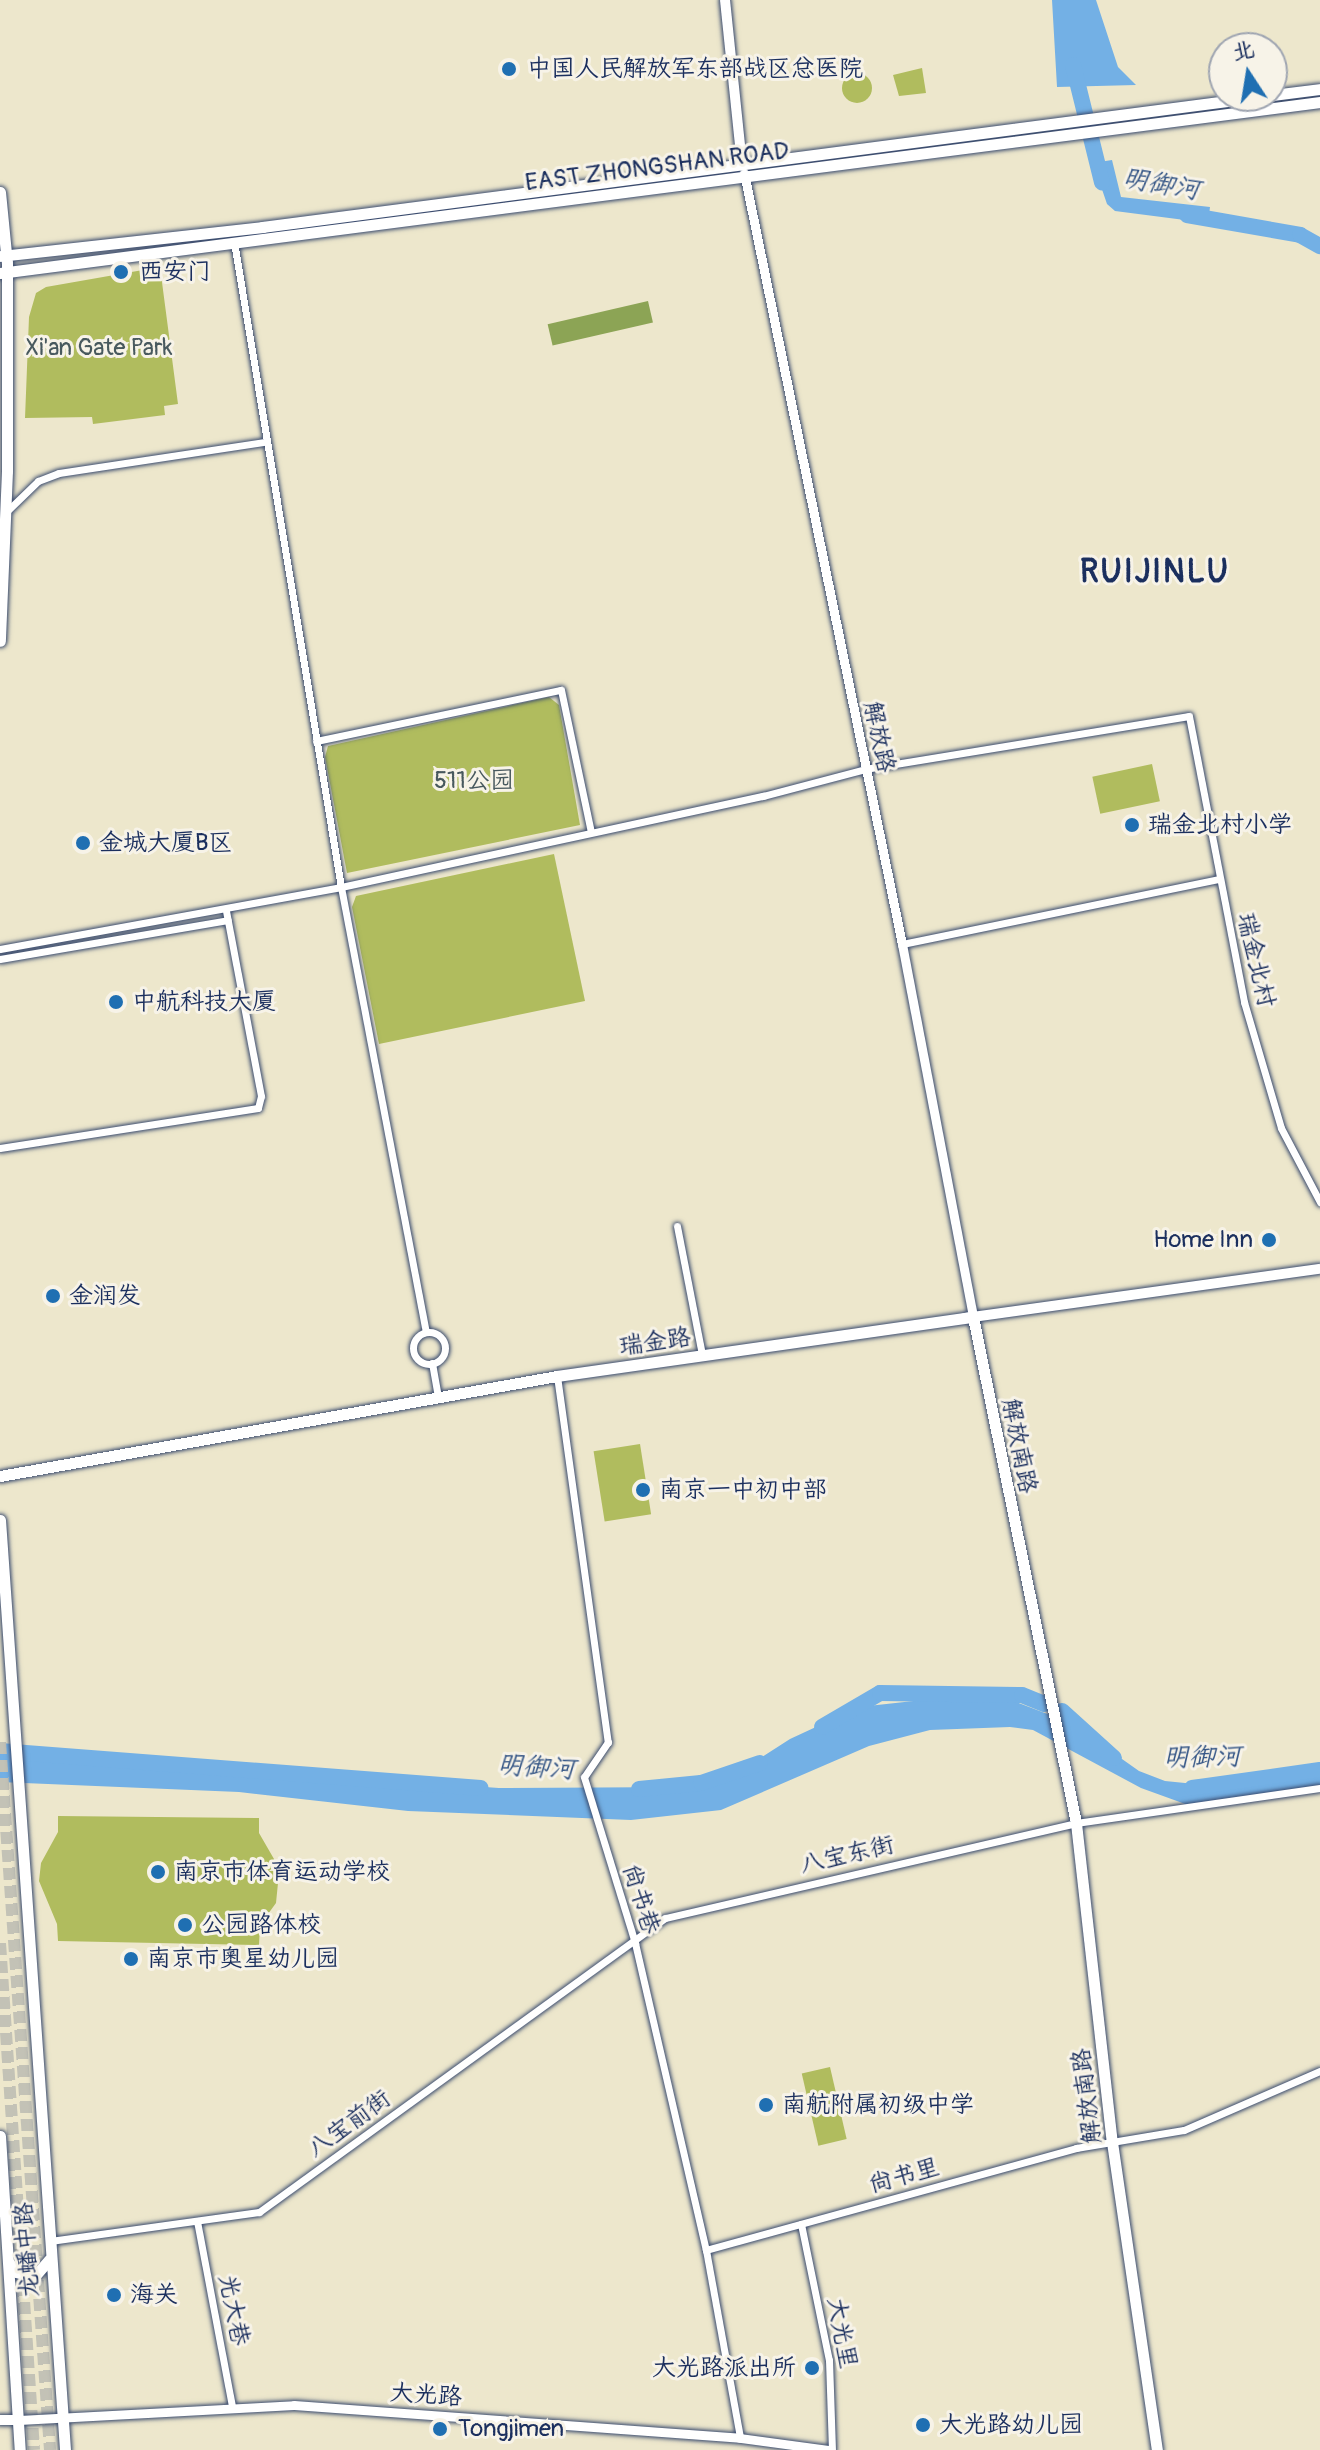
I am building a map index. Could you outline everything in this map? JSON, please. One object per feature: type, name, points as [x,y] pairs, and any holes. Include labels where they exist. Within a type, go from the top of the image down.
[{"type":"main road","points":[[725,0],[742,165]]},
{"type":"main road","points":[[1288,93],[1320,89]]},
{"type":"main road","name":"EAST ZHONGSHAN ROAD","points":[[3,272],[745,179],[1320,102]]},
{"type":"main road","name":"EAST ZHONGSHAN ROAD","points":[[3,256],[1208,104]]},
{"type":"main road","points":[[0,192],[5,513],[0,641]]},
{"type":"main road","name":"瑞金路","points":[[0,1476],[557,1376],[1320,1269]]},
{"type":"main road","name":"龙蟠中路","points":[[0,1520],[15,1785],[65,2450]]},
{"type":"main road","points":[[1019,1547],[1076,1823]]},
{"type":"main road","name":"龙蟠中路","points":[[0,2136],[20,2450]]},
{"type":"main road","points":[[8,2262],[27,2277],[43,2270],[49,2260]]},
{"type":"main road","points":[[0,2420],[19,2420]]},
{"type":"street","name":"解放路","points":[[742,165],[902,944],[973,1317]]},
{"type":"street","points":[[234,242],[341,887],[426,1332],[413,1348],[417,1358],[432,1363],[441,1359],[445,1345],[440,1336],[426,1332]]},
{"type":"street","points":[[5,513],[38,481],[59,473],[265,442]]},
{"type":"street","points":[[316,741],[561,690],[591,832]]},
{"type":"street","name":"瑞金北村","points":[[865,769],[1189,716],[1244,1002],[1281,1128],[1320,1202]]},
{"type":"street","points":[[0,949],[341,887],[865,769]]},
{"type":"street","points":[[902,944],[1218,879]]},
{"type":"street","points":[[0,1148],[258,1108],[261,1096],[226,910]]},
{"type":"street","points":[[0,959],[228,920]]},
{"type":"street","points":[[677,1226],[702,1355]]},
{"type":"street","name":"解放南路","points":[[973,1317],[1019,1547]]},
{"type":"street","points":[[432,1363],[438,1397]]},
{"type":"street","name":"尚书巷","points":[[557,1376],[608,1742],[584,1777],[591,1810],[635,1943],[706,2250],[740,2438]]},
{"type":"street","name":"解放南路","points":[[1046,1677],[1076,1823],[1112,2142],[1157,2450]]},
{"type":"street","name":"八宝东街","points":[[635,1943],[665,1918],[1076,1823],[1320,1788]]},
{"type":"street","name":"八宝前街","points":[[47,2241],[259,2212],[635,1943]]},
{"type":"street","name":"尚书里","points":[[706,2250],[1112,2142],[1184,2130],[1320,2071]]},
{"type":"street","name":"光大巷","points":[[197,2221],[232,2406]]},
{"type":"street","name":"大光里","points":[[801,2224],[829,2360],[830,2450]]},
{"type":"street","name":"大光路","points":[[19,2420],[294,2405],[740,2438],[830,2450]]},
{"type":"green space","points":[[922,68],[926,93],[899,96],[893,75]]},
{"type":"green space","points":[[857,73],[868,77],[872,88],[868,99],[857,103],[846,99],[842,88],[846,77]]},
{"type":"green space","name":"Xi'an Gate Park","points":[[160,267],[178,404],[164,406],[165,415],[93,424],[92,417],[25,418],[29,317],[36,293],[46,287]]},
{"type":"green space","points":[[648,301],[653,322],[553,346],[548,324]]},
{"type":"green space","name":"511公园","points":[[549,697],[559,705],[580,825],[347,873],[325,757],[328,746]]},
{"type":"green space","points":[[1152,764],[1160,801],[1100,814],[1092,777]]},
{"type":"green space","points":[[554,854],[585,1001],[379,1044],[352,907],[356,896]]},
{"type":"green space","points":[[640,1444],[651,1514],[605,1521],[594,1451]]},
{"type":"green space","name":"南京市体育运动学校","points":[[58,1816],[259,1818],[259,1833],[274,1859],[278,1883],[276,1903],[260,1925],[259,1945],[58,1941],[57,1924],[39,1881],[41,1863],[58,1832]]},
{"type":"green space","points":[[830,2067],[847,2139],[818,2146],[802,2074]]},
{"type":"water","points":[[1052,0],[1096,0],[1118,67],[1136,85],[1057,87]]},
{"type":"water","points":[[1112,160],[1121,197],[1210,207],[1208,223],[1115,211],[1107,204],[1093,163]]},
{"type":"water","points":[[1301,231],[1320,239],[1320,254],[1295,240]]},
{"type":"water","name":"明御河","points":[[950,1697],[1016,1702],[1071,1723],[1139,1771],[1165,1781],[1225,1787],[1320,1771],[1320,1787],[1188,1805],[1141,1788],[1033,1730],[1010,1727],[930,1730],[869,1746],[721,1810],[631,1820],[408,1811],[239,1792],[0,1782],[0,1753],[499,1788],[686,1787],[734,1775],[790,1739],[859,1707]]},
{"type":"waterway","name":"明御河","points":[[1073,65],[1102,182]]},
{"type":"waterway","name":"明御河","points":[[1187,215],[1300,235],[1320,246]]},
{"type":"waterway","name":"明御河","points":[[822,1727],[880,1693],[1022,1695],[1044,1704]]},
{"type":"waterway","name":"明御河","points":[[1062,1711],[1114,1758]]},
{"type":"waterway","name":"明御河","points":[[0,1751],[481,1788]]},
{"type":"waterway","name":"明御河","points":[[639,1789],[701,1783],[760,1763]]},
{"type":"waterway","name":"明御河","points":[[1192,1788],[1320,1770]]},
{"type":"tunnel","points":[[0,1742],[50,2450]]},
{"type":"tunnel","points":[[0,1943],[34,2450]]},
{"type":"place","name":"中国人民解放军东部战区总医院","points":[[509,69]]},
{"type":"place","name":"西安门","points":[[121,272]]},
{"type":"place","name":"瑞金北村小学","points":[[1132,825]]},
{"type":"place","name":"金城大厦B区","points":[[83,843]]},
{"type":"place","name":"中航科技大厦","points":[[116,1002]]},
{"type":"place","name":"Home Inn","points":[[1269,1240]]},
{"type":"place","name":"金润发","points":[[53,1296]]},
{"type":"place","name":"南京一中初中部","points":[[643,1490]]},
{"type":"place","name":"南京市体育运动学校","points":[[158,1872]]},
{"type":"place","name":"公园路体校","points":[[185,1925]]},
{"type":"place","name":"南京市奥星幼儿园","points":[[131,1959]]},
{"type":"place","name":"南航附属初级中学","points":[[766,2105]]},
{"type":"place","name":"海关","points":[[114,2295]]},
{"type":"place","name":"大光路派出所","points":[[812,2368]]},
{"type":"place","name":"大光路幼儿园","points":[[923,2425]]},
{"type":"place","name":"Tongjimen","points":[[440,2429]]},
{"type":"district","name":"RUIJINLU","points":[[1155,572]]}]
